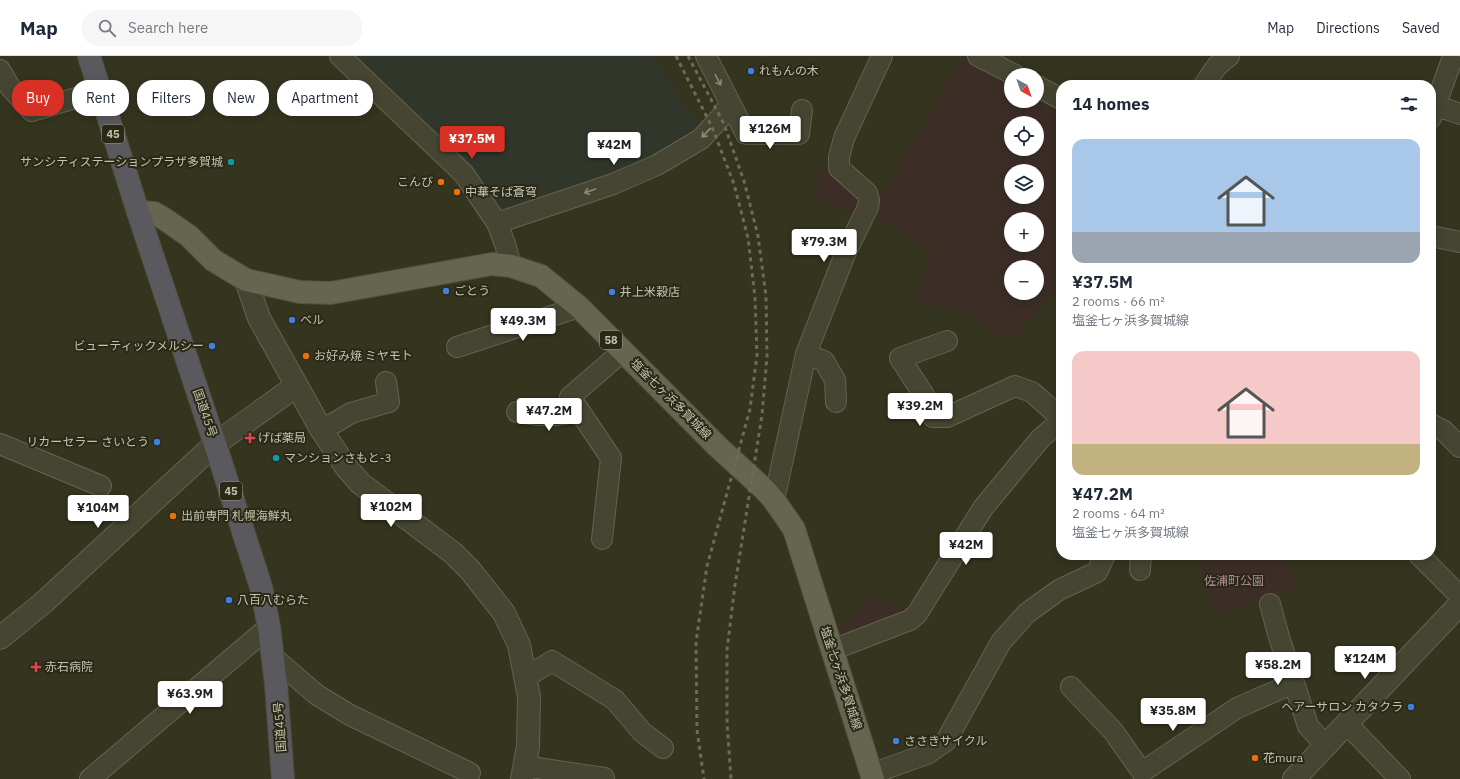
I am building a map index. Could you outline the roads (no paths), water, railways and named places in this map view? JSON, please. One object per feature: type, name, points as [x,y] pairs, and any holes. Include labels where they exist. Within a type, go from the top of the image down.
[{"type":"highway","name":"国道45号","points":[[89,56],[96,80]]},
{"type":"highway","name":"国道45号","points":[[107,116],[261,587],[273,657],[284,779]]},
{"type":"main road","name":"塩釜七ヶ浜多賀城線","points":[[138,212],[154,213],[163,218],[189,236],[213,260],[246,280],[300,292],[331,292],[492,264],[510,266],[541,276],[579,307],[718,447],[765,490],[774,500],[794,529],[872,776]]},
{"type":"street","points":[[340,56],[464,174],[497,223],[505,244],[510,266]]},
{"type":"street","points":[[706,56],[746,134],[799,134],[802,110]]},
{"type":"street","points":[[774,500],[806,354],[845,254],[868,207],[869,200],[867,194],[839,168],[839,156],[844,138],[882,56]]},
{"type":"street","points":[[978,56],[1004,69]]},
{"type":"street","points":[[1207,80],[1219,59]]},
{"type":"street","points":[[1436,102],[1449,61]]},
{"type":"street","points":[[0,70],[5,90],[32,111],[72,99]]},
{"type":"street","points":[[1044,90],[1056,96]]},
{"type":"street","points":[[497,223],[613,184],[657,165],[701,139],[721,117],[730,103]]},
{"type":"street","points":[[1436,112],[1460,114]]},
{"type":"street","points":[[1436,237],[1460,242]]},
{"type":"street","points":[[246,280],[259,318],[321,429],[346,467],[360,483],[453,553],[470,570],[504,613],[519,645],[529,697],[528,747],[524,772],[604,778]]},
{"type":"street","points":[[457,346],[579,307]]},
{"type":"street","points":[[946,341],[900,358],[925,397],[933,417],[947,417],[1015,386],[1032,392],[1056,415]]},
{"type":"street","points":[[602,538],[612,458],[570,397],[623,351]]},
{"type":"street","points":[[806,354],[824,361],[834,380],[836,402]]},
{"type":"street","points":[[321,429],[351,413],[388,402],[386,382]]},
{"type":"street","points":[[0,638],[44,603],[215,444],[296,386]]},
{"type":"street","points":[[517,412],[543,416],[562,415],[579,410]]},
{"type":"street","points":[[832,650],[910,620],[917,614],[983,508],[1040,439],[1056,425]]},
{"type":"street","points":[[1436,427],[1444,431],[1460,448]]},
{"type":"street","points":[[0,444],[100,486]]},
{"type":"street","points":[[872,776],[927,754],[946,741],[1002,642],[1027,613],[1059,590],[1098,572],[1102,560]]},
{"type":"street","points":[[1424,560],[1460,596]]},
{"type":"street","points":[[1270,604],[1279,637],[1308,726],[1326,746]]},
{"type":"street","points":[[1294,779],[1460,604]]},
{"type":"street","points":[[90,779],[269,627]]},
{"type":"street","points":[[273,657],[317,695],[350,715],[470,773]]},
{"type":"street","points":[[526,677],[552,660],[615,700],[642,732],[663,748]]},
{"type":"street","points":[[1071,687],[1114,731],[1142,772],[1237,708],[1294,683]]},
{"type":"street","points":[[1347,724],[1400,779]]},
{"type":"railway","points":[[676,56],[712,127],[734,184],[748,238],[755,297],[757,355],[750,409],[707,566],[696,642],[697,730],[704,779]]},
{"type":"railway","points":[[688,56],[724,124],[744,181],[758,236],[766,296],[767,356],[762,415],[735,585],[727,650],[727,722],[731,779]]},
{"type":"place","name":"れもんの木","points":[[751,71]]},
{"type":"place","name":"サンシティステーションプラザ多賀城","points":[[231,162]]},
{"type":"place","name":"こんび","points":[[441,182]]},
{"type":"place","name":"中華そば蒼穹","points":[[457,192]]},
{"type":"place","name":"ごとう","points":[[446,291]]},
{"type":"place","name":"井上米穀店","points":[[612,292]]},
{"type":"place","name":"ベル","points":[[292,320]]},
{"type":"place","name":"ビューティックメルシー","points":[[212,346]]},
{"type":"place","name":"お好み焼 ミヤモト","points":[[306,356]]},
{"type":"place","name":"げば薬局","points":[[250,438]]},
{"type":"place","name":"リカーセラー さいとう","points":[[157,442]]},
{"type":"place","name":"マンションさもと-3","points":[[276,458]]},
{"type":"place","name":"出前専門 札幌海鮮丸","points":[[173,516]]},
{"type":"place","name":"八百八むらた","points":[[229,600]]},
{"type":"place","name":"赤石病院","points":[[36,667]]},
{"type":"place","name":"ヘアーサロン カタクラ","points":[[1411,707]]},
{"type":"place","name":"ささきサイクル","points":[[896,741]]},
{"type":"place","name":"花mura","points":[[1255,758]]},
{"type":"park label","name":"佐浦町公園","points":[[1234,581]]}]
